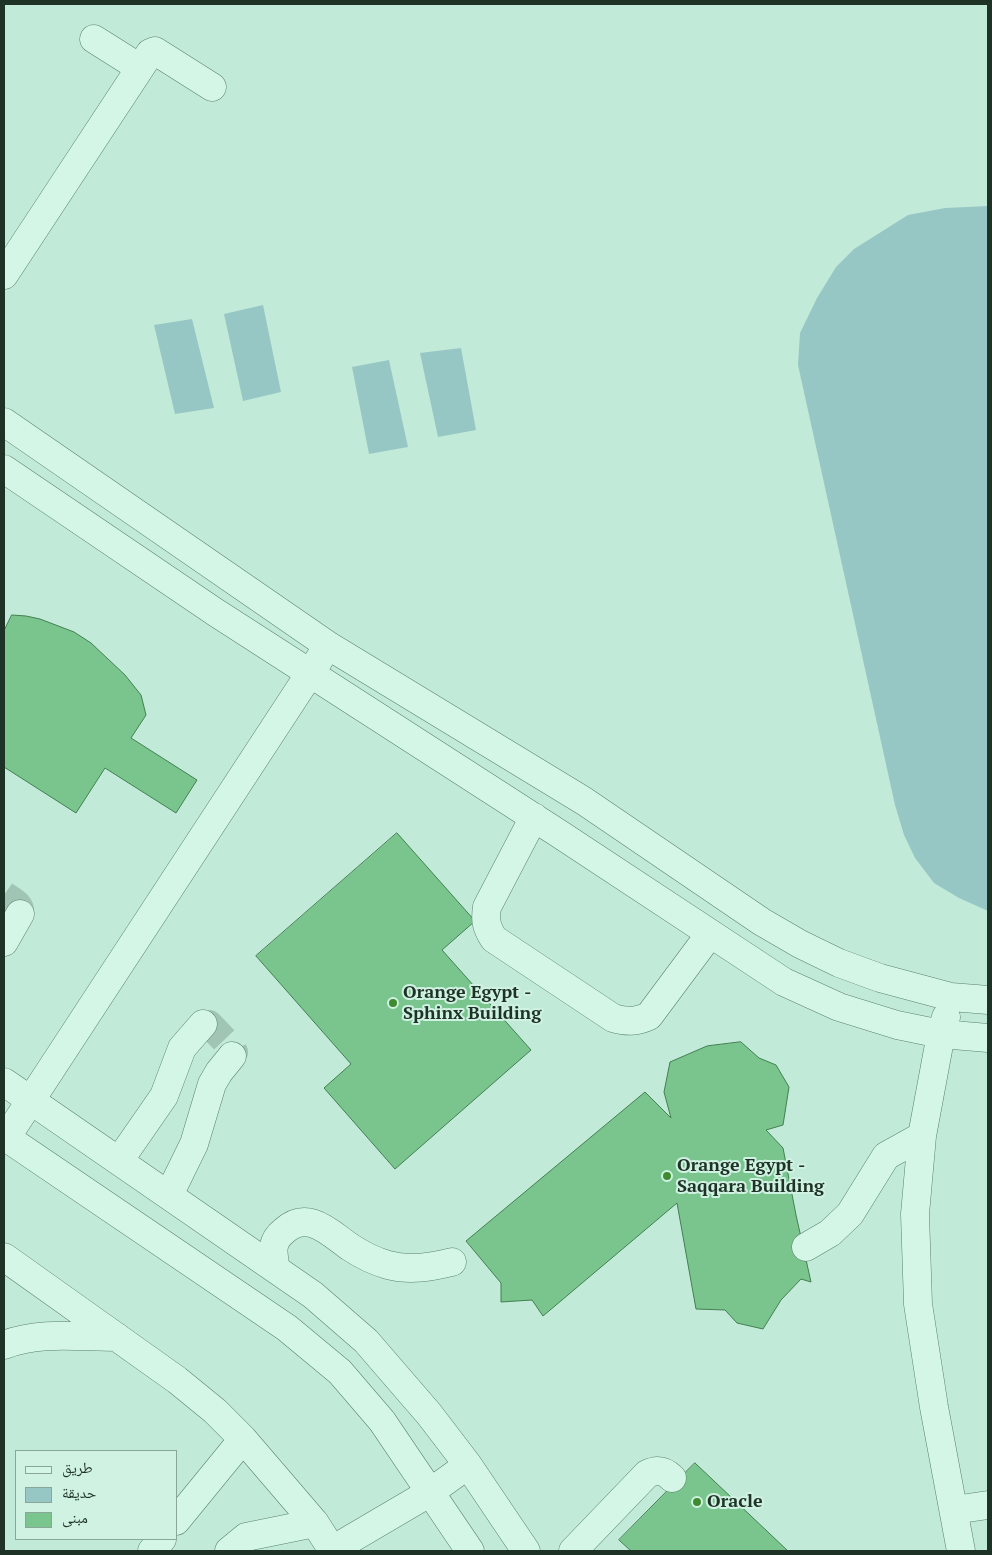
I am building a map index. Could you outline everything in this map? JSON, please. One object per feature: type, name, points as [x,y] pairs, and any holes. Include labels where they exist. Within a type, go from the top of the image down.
[{"type":"street","points":[[94,39],[140,68]]},
{"type":"street","points":[[4,275],[150,53],[156,51],[212,88]]},
{"type":"street","points":[[4,422],[329,646],[584,801],[762,922],[800,944],[839,963],[880,978],[951,997],[988,1000]]},
{"type":"street","points":[[4,469],[215,612],[534,817],[784,982],[839,1007],[897,1025],[941,1034],[988,1038]]},
{"type":"street","points":[[329,646],[5,1137],[287,1328],[340,1372],[382,1421],[470,1551]]},
{"type":"street","points":[[534,817],[487,907],[485,918],[487,929],[494,939],[533,965],[613,1018],[625,1022],[638,1021],[649,1016],[710,934]]},
{"type":"street","points":[[4,942],[20,914]]},
{"type":"street","points":[[951,997],[941,1034],[922,1136],[915,1214],[918,1304],[939,1437],[954,1510],[960,1551]]},
{"type":"street","points":[[119,1161],[164,1096],[182,1048],[203,1024]]},
{"type":"street","points":[[169,1195],[194,1144],[212,1084],[232,1056]]},
{"type":"street","points":[[4,1082],[313,1294],[366,1341],[429,1414],[468,1465],[526,1551]]},
{"type":"street","points":[[806,1247],[830,1233],[850,1214],[886,1156],[922,1136]]},
{"type":"street","points":[[276,1269],[272,1250],[278,1235],[290,1225],[306,1222],[321,1226],[369,1258],[389,1265],[410,1268],[431,1267],[452,1262]]},
{"type":"street","points":[[4,1257],[177,1380],[215,1411],[243,1439],[315,1523],[332,1551],[429,1492],[468,1465]]},
{"type":"street","points":[[4,1345],[20,1339],[42,1336],[117,1337]]},
{"type":"street","points":[[178,1519],[243,1439]]},
{"type":"street","points":[[572,1551],[647,1474],[660,1470],[672,1478]]},
{"type":"street","points":[[954,1510],[988,1504]]},
{"type":"street","points":[[229,1551],[246,1537],[315,1523]]},
{"type":"street","points":[[152,1551],[161,1540]]},
{"type":"green space","points":[[988,206],[988,911],[959,898],[934,883],[915,858],[904,835],[895,805],[798,365],[800,333],[817,298],[836,267],[854,249],[908,215],[945,208]]},
{"type":"green space","points":[[263,305],[281,392],[243,401],[224,314]]},
{"type":"green space","points":[[192,319],[214,408],[175,414],[154,325]]},
{"type":"green space","points":[[461,348],[476,430],[438,437],[420,353]]},
{"type":"green space","points":[[389,360],[408,447],[369,454],[352,367]]},
{"type":"building","points":[[12,615],[40,619],[74,632],[91,643],[125,675],[141,695],[146,715],[131,738],[197,780],[176,813],[105,768],[76,813],[4,767],[4,631]]},
{"type":"building","name":"Orange Egypt - Sphinx Building","points":[[397,833],[475,921],[442,950],[531,1050],[395,1169],[324,1088],[351,1064],[256,956]]},
{"type":"building","name":"Orange Egypt - Saqqara Building","points":[[741,1042],[759,1058],[776,1065],[789,1087],[783,1125],[766,1130],[783,1148],[811,1282],[801,1279],[781,1300],[763,1329],[737,1323],[725,1310],[696,1309],[677,1203],[543,1316],[532,1300],[501,1302],[501,1283],[466,1241],[645,1092],[671,1118],[664,1092],[670,1062],[707,1046]]},
{"type":"building","name":"Oracle","points":[[695,1463],[788,1551],[631,1551],[619,1540]]},
{"type":"tunnel","points":[[4,895],[18,905],[20,914]]},
{"type":"tunnel","points":[[203,1024],[209,1024],[232,1048],[234,1052],[232,1056]]},
{"type":"place","name":"Orange Egypt - Sphinx Building","points":[[393,1003]]},
{"type":"place","name":"Orange Egypt - Saqqara Building","points":[[667,1176]]},
{"type":"place","name":"Oracle","points":[[697,1502]]}]
